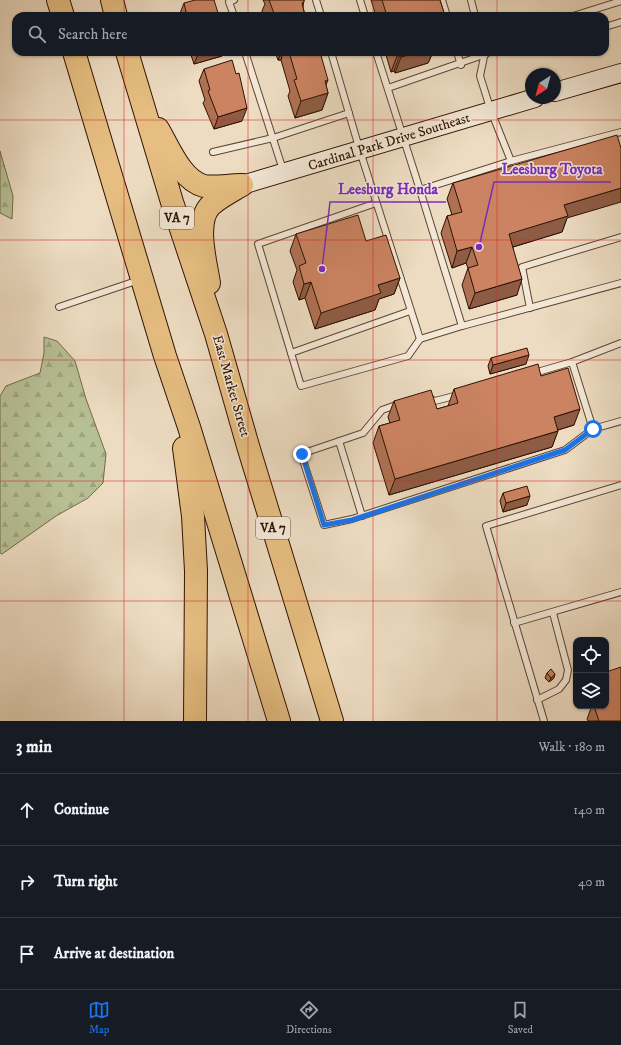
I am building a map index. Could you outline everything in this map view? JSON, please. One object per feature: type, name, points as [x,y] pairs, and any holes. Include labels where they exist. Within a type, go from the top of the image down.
[{"type":"highway","points":[[58,0],[62,12]]},
{"type":"highway","points":[[112,0],[115,12]]},
{"type":"highway","points":[[75,56],[165,356],[189,427],[279,721]]},
{"type":"highway","name":"East Market Street","points":[[128,56],[172,202],[216,334],[248,446],[332,721]]},
{"type":"highway","points":[[141,100],[180,167],[187,175],[203,186],[242,185]]},
{"type":"highway","points":[[216,334],[202,230],[203,221],[206,211],[211,205],[242,185]]},
{"type":"highway","points":[[165,356],[183,441],[194,516],[196,571],[195,721]]},
{"type":"street","points":[[561,90],[621,73]]},
{"type":"street","name":"Cardinal Park Drive Southeast","points":[[242,185],[525,101]]},
{"type":"lane","points":[[233,12],[229,2],[234,0]]},
{"type":"lane","points":[[316,0],[320,12]]},
{"type":"lane","points":[[360,0],[364,12]]},
{"type":"lane","points":[[442,0],[446,12]]},
{"type":"lane","points":[[471,0],[474,12]]},
{"type":"lane","points":[[586,12],[621,1]]},
{"type":"lane","points":[[609,26],[621,22]]},
{"type":"lane","points":[[246,56],[284,173]]},
{"type":"lane","points":[[332,56],[376,203],[420,339]]},
{"type":"lane","points":[[377,56],[462,326]]},
{"type":"lane","points":[[458,56],[461,64]]},
{"type":"lane","points":[[388,88],[461,64],[478,56]]},
{"type":"lane","points":[[484,56],[480,76],[491,111],[511,161]]},
{"type":"lane","points":[[213,152],[273,138],[349,113]]},
{"type":"lane","points":[[420,190],[511,161],[621,132]]},
{"type":"lane","points":[[376,203],[258,244],[301,386],[408,356],[420,339],[462,326],[621,283]]},
{"type":"lane","points":[[530,308],[522,267],[621,237]]},
{"type":"lane","points":[[59,307],[142,279]]},
{"type":"lane","points":[[291,353],[410,311]]},
{"type":"lane","points":[[526,375],[572,362],[621,343]]},
{"type":"lane","points":[[572,362],[593,429]]},
{"type":"lane","points":[[424,396],[435,401],[465,392]]},
{"type":"lane","points":[[403,403],[382,410],[363,433],[302,454],[324,525],[362,516],[565,450],[593,429],[621,421]]},
{"type":"lane","points":[[338,442],[362,516]]},
{"type":"lane","points":[[544,721],[486,526],[621,485]]},
{"type":"lane","points":[[514,623],[553,613],[621,592]]},
{"type":"lane","points":[[537,700],[559,689],[566,680],[568,670],[553,613]]},
{"type":"green space","points":[[0,151],[13,196],[12,219],[0,213]]},
{"type":"green space","points":[[44,337],[57,341],[75,361],[86,399],[106,454],[103,483],[88,498],[56,516],[2,554],[0,553],[0,396],[6,386],[40,373],[44,353]]},
{"type":"building","points":[[195,0],[214,0],[218,12],[186,12],[184,3]]},
{"type":"building","points":[[269,0],[304,0],[302,3],[304,12],[274,12]]},
{"type":"building","points":[[382,0],[440,0],[444,12],[386,12]]},
{"type":"building","points":[[290,56],[321,56],[328,80],[325,81],[328,93],[301,101],[294,80],[297,79]]},
{"type":"building","points":[[232,60],[236,74],[239,73],[247,108],[218,117],[208,91],[210,90],[204,69]]},
{"type":"building","points":[[617,135],[621,148],[621,188],[564,205],[568,216],[509,234],[522,279],[475,293],[468,268],[478,265],[472,247],[457,251],[447,216],[462,212],[453,183]]},
{"type":"building","points":[[358,215],[366,241],[386,235],[400,278],[378,285],[381,293],[321,313],[311,282],[304,284],[299,266],[306,263],[296,234]]},
{"type":"building","points":[[527,348],[529,355],[493,365],[491,358]]},
{"type":"building","points":[[538,364],[541,376],[568,368],[580,409],[554,417],[558,431],[395,479],[379,426],[400,420],[394,401],[431,390],[437,409],[458,403],[454,389]]},
{"type":"building","points":[[527,486],[530,496],[506,503],[503,493]]},
{"type":"building","points":[[621,667],[621,721],[599,721],[595,709],[609,709],[609,671]]},
{"type":"building","points":[[551,669],[555,674],[551,678],[547,673]]},
{"type":"place","name":"Leesburg Toyota","points":[[479,247]]},
{"type":"place","name":"Leesburg Honda","points":[[322,269]]},
{"type":"route","points":[[302,454],[324,525],[352,520],[565,450],[593,429]]}]
